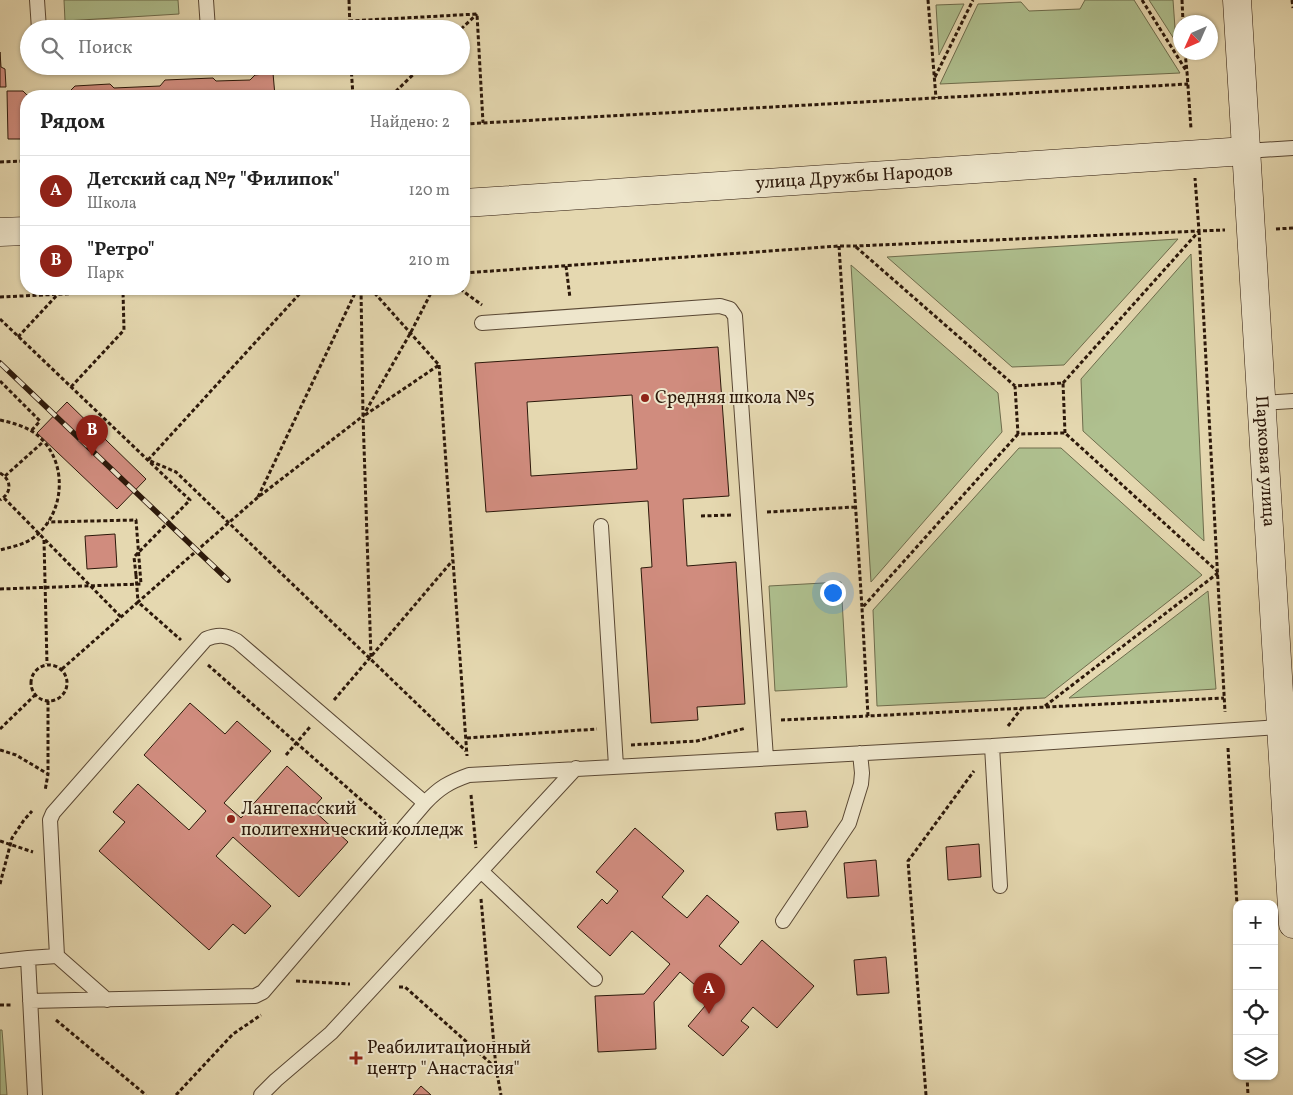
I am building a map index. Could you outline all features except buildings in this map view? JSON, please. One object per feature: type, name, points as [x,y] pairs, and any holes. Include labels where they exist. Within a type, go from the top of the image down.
[{"type":"street","name":"Парковая улица","points":[[1237,0],[1293,924]]},
{"type":"street","name":"улица Дружбы Народов","points":[[470,203],[1246,151]]},
{"type":"street","points":[[0,232],[20,231]]},
{"type":"lane","points":[[37,0],[38,20]]},
{"type":"lane","points":[[206,0],[207,20]]},
{"type":"lane","points":[[1246,151],[1293,148]]},
{"type":"lane","points":[[482,323],[720,306],[730,309],[735,316],[766,758]]},
{"type":"lane","points":[[1261,402],[1293,401]]},
{"type":"lane","points":[[601,526],[616,766]]},
{"type":"lane","points":[[57,956],[50,820],[53,812],[206,639],[216,635],[227,636],[237,641],[424,804]]},
{"type":"lane","points":[[30,1001],[249,997],[263,992],[438,789],[451,781],[469,775],[992,746],[1281,727]]},
{"type":"lane","points":[[992,746],[1000,886]]},
{"type":"lane","points":[[783,920],[849,823],[861,784],[860,753]]},
{"type":"lane","points":[[261,1095],[331,1033],[576,768]]},
{"type":"lane","points":[[480,873],[595,979]]},
{"type":"lane","points":[[0,961],[57,956],[107,1000]]},
{"type":"lane","points":[[28,958],[35,1095]]},
{"type":"path","points":[[349,0],[349,20]]},
{"type":"path","points":[[928,0],[936,98]]},
{"type":"path","points":[[934,78],[973,0]]},
{"type":"path","points":[[1142,0],[1187,72]]},
{"type":"path","points":[[1182,0],[1183,15]]},
{"type":"path","points":[[1292,0],[1293,8]]},
{"type":"path","points":[[367,20],[476,14]]},
{"type":"path","points":[[470,20],[476,14]]},
{"type":"path","points":[[476,14],[483,123]]},
{"type":"path","points":[[1186,60],[1199,231],[1237,900]]},
{"type":"path","points":[[352,75],[353,90]]},
{"type":"path","points":[[397,90],[413,75]]},
{"type":"path","points":[[470,124],[1188,84]]},
{"type":"path","points":[[0,162],[20,161]]},
{"type":"path","points":[[470,273],[839,246],[1199,231]]},
{"type":"path","points":[[1065,433],[1063,383],[1199,231]]},
{"type":"path","points":[[839,246],[868,716]]},
{"type":"path","points":[[856,246],[1015,386],[1063,383]]},
{"type":"path","points":[[566,266],[572,316]]},
{"type":"path","points":[[0,297],[39,295]]},
{"type":"path","points":[[18,337],[57,295]]},
{"type":"path","points":[[71,387],[124,330],[123,295]]},
{"type":"path","points":[[148,460],[299,295]]},
{"type":"path","points":[[257,498],[354,295]]},
{"type":"path","points":[[362,295],[363,416],[371,658]]},
{"type":"path","points":[[377,295],[439,365],[467,752],[500,1095]]},
{"type":"path","points":[[363,416],[430,295]]},
{"type":"path","points":[[0,319],[190,500],[134,557],[138,602],[399,834]]},
{"type":"path","points":[[62,669],[257,498],[363,416],[439,365]]},
{"type":"path","points":[[0,382],[40,421],[31,431]]},
{"type":"path","points":[[862,608],[1018,434],[1015,386]]},
{"type":"path","points":[[0,420],[18,424],[31,431],[43,442],[51,452],[59,471],[60,492],[54,513],[38,533],[18,546],[0,550]]},
{"type":"path","points":[[1018,434],[1065,433],[1218,572]]},
{"type":"path","points":[[5,476],[43,442]]},
{"type":"path","points":[[148,460],[176,472],[467,752]]},
{"type":"path","points":[[0,473],[5,476],[9,485],[8,494],[0,500]]},
{"type":"path","points":[[4,498],[121,617]]},
{"type":"path","points":[[702,516],[856,507]]},
{"type":"path","points":[[0,589],[141,584],[136,520],[48,522]]},
{"type":"path","points":[[44,540],[47,664]]},
{"type":"path","points":[[286,755],[371,658],[453,559]]},
{"type":"path","points":[[1045,707],[1218,572]]},
{"type":"path","points":[[47,664],[55,665],[62,669],[68,681],[66,692],[58,699],[48,702],[35,695],[31,685],[33,674],[40,667],[47,664]]},
{"type":"path","points":[[0,729],[35,695]]},
{"type":"path","points":[[467,738],[624,727],[626,745],[698,741],[773,721],[1224,698]]},
{"type":"path","points":[[44,793],[48,774],[48,702]]},
{"type":"path","points":[[926,1095],[908,861],[1022,708]]},
{"type":"path","points":[[0,750],[16,755],[48,774]]},
{"type":"path","points":[[0,884],[10,844],[18,828],[34,809]]},
{"type":"path","points":[[0,841],[39,855]]},
{"type":"path","points":[[58,1020],[146,1095]]},
{"type":"path","points":[[176,1095],[233,1034]]},
{"type":"path","points":[[1247,1080],[1248,1095]]},
{"type":"green space","points":[[64,0],[178,0],[179,14],[65,20]]},
{"type":"green space","points":[[1085,0],[1134,0],[1180,73],[940,84],[978,4],[1021,2],[1029,11],[1080,9]]},
{"type":"green space","points":[[1149,0],[1173,0],[1173,37]]},
{"type":"green space","points":[[964,4],[939,55],[936,5]]},
{"type":"green space","points":[[1178,239],[1064,365],[1012,367],[887,257]]},
{"type":"green space","points":[[1191,254],[1204,541],[1083,431],[1081,379]]},
{"type":"green space","points":[[851,265],[998,393],[1002,432],[871,582]]},
{"type":"green space","points":[[1019,448],[1061,448],[1202,575],[1045,698],[877,706],[873,610]]},
{"type":"green space","points":[[841,582],[847,687],[775,691],[769,586]]},
{"type":"green space","points":[[1208,591],[1216,689],[1069,698]]},
{"type":"green space","points":[[0,1030],[2,1030],[7,1095],[0,1095]]},
{"type":"railway","points":[[0,363],[228,580]]},
{"type":"place","name":"Средняя школа №5","points":[[645,398]]},
{"type":"place","name":"\"Ретро\"","points":[[92,456]]},
{"type":"place","name":"Лангепасский политехнический колледж","points":[[231,819]]},
{"type":"place","name":"Детский сад №7 \"Филипок\"","points":[[709,1014]]},
{"type":"place","name":"Реабилитационный центр \"Анастасия\"","points":[[356,1058]]}]
